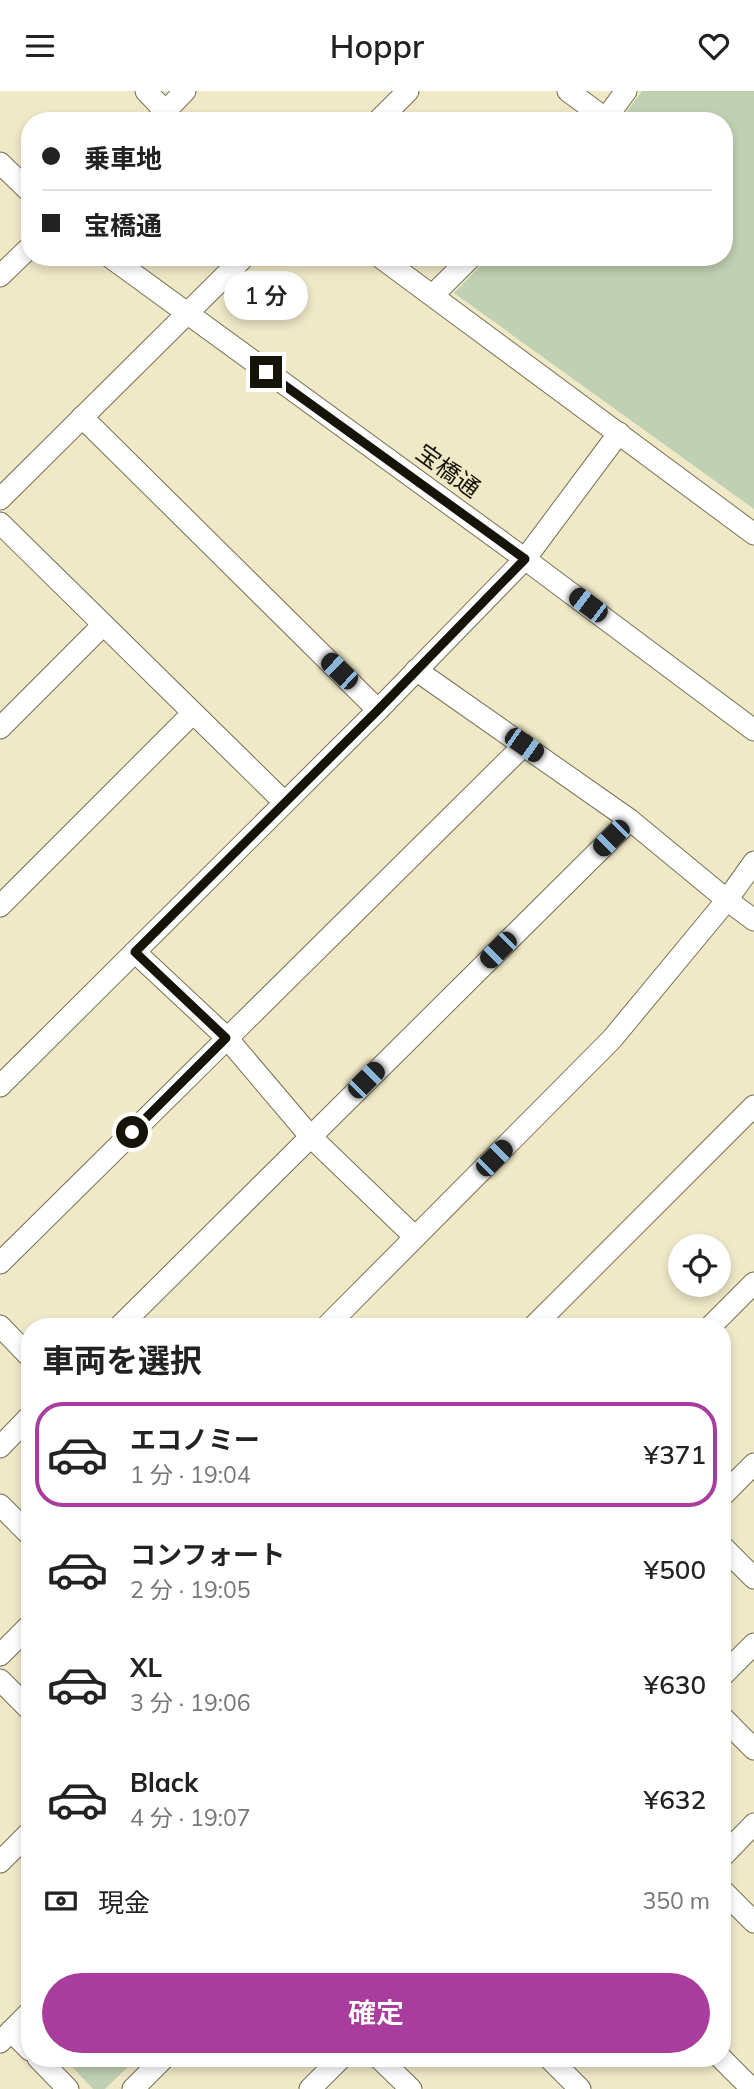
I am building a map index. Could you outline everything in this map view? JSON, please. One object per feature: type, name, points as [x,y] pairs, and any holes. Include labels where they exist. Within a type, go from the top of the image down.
[{"type":"street","points":[[146,91],[158,112]]},
{"type":"street","points":[[164,112],[185,91]]},
{"type":"street","points":[[387,112],[408,91]]},
{"type":"street","points":[[568,91],[595,112]]},
{"type":"street","points":[[611,112],[626,91]]},
{"type":"street","points":[[0,163],[21,183]]},
{"type":"street","points":[[0,276],[21,256]]},
{"type":"street","name":"宝橋通","points":[[122,266],[525,559],[754,730]]},
{"type":"street","points":[[0,499],[235,266]]},
{"type":"street","points":[[393,266],[754,534]]},
{"type":"street","points":[[433,295],[462,266]]},
{"type":"street","points":[[82,417],[378,710]]},
{"type":"street","points":[[0,1086],[378,710],[525,559],[619,433]]},
{"type":"street","points":[[0,523],[284,802]]},
{"type":"street","points":[[0,728],[103,625]]},
{"type":"street","points":[[416,670],[630,820],[754,920]]},
{"type":"street","points":[[0,906],[192,714]]},
{"type":"street","points":[[0,1263],[524,745]]},
{"type":"street","points":[[128,1318],[630,820]]},
{"type":"street","points":[[336,1318],[612,1039],[754,862]]},
{"type":"street","points":[[135,952],[226,1038],[310,1136],[415,1237]]},
{"type":"street","points":[[542,1318],[754,1106]]},
{"type":"street","points":[[719,1318],[754,1283]]},
{"type":"street","points":[[0,1326],[21,1348]]},
{"type":"street","points":[[0,1447],[21,1425]]},
{"type":"street","points":[[731,1487],[754,1464]]},
{"type":"street","points":[[0,1505],[21,1526]]},
{"type":"street","points":[[731,1555],[754,1578]]},
{"type":"street","points":[[0,1655],[21,1634]]},
{"type":"street","points":[[731,1667],[754,1644]]},
{"type":"street","points":[[0,1680],[21,1701]]},
{"type":"street","points":[[731,1726],[754,1749]]},
{"type":"street","points":[[731,1848],[754,1824]]},
{"type":"street","points":[[0,1862],[21,1841]]},
{"type":"street","points":[[731,1899],[754,1922]]},
{"type":"street","points":[[21,2021],[5,2036],[21,2045]]},
{"type":"street","points":[[47,2067],[68,2089]]},
{"type":"street","points":[[133,2089],[155,2067]]},
{"type":"street","points":[[310,2089],[332,2067]]},
{"type":"street","points":[[388,2067],[411,2089]]},
{"type":"street","points":[[558,2067],[580,2089]]},
{"type":"street","points":[[729,2067],[752,2089]]},
{"type":"green space","points":[[642,91],[754,91],[754,509],[454,293],[480,266],[733,266],[733,112],[627,112]]},
{"type":"green space","points":[[72,2067],[128,2067],[105,2089],[93,2089]]},
{"type":"route","points":[[132,1132],[226,1038],[135,952],[525,559],[266,372]]}]
